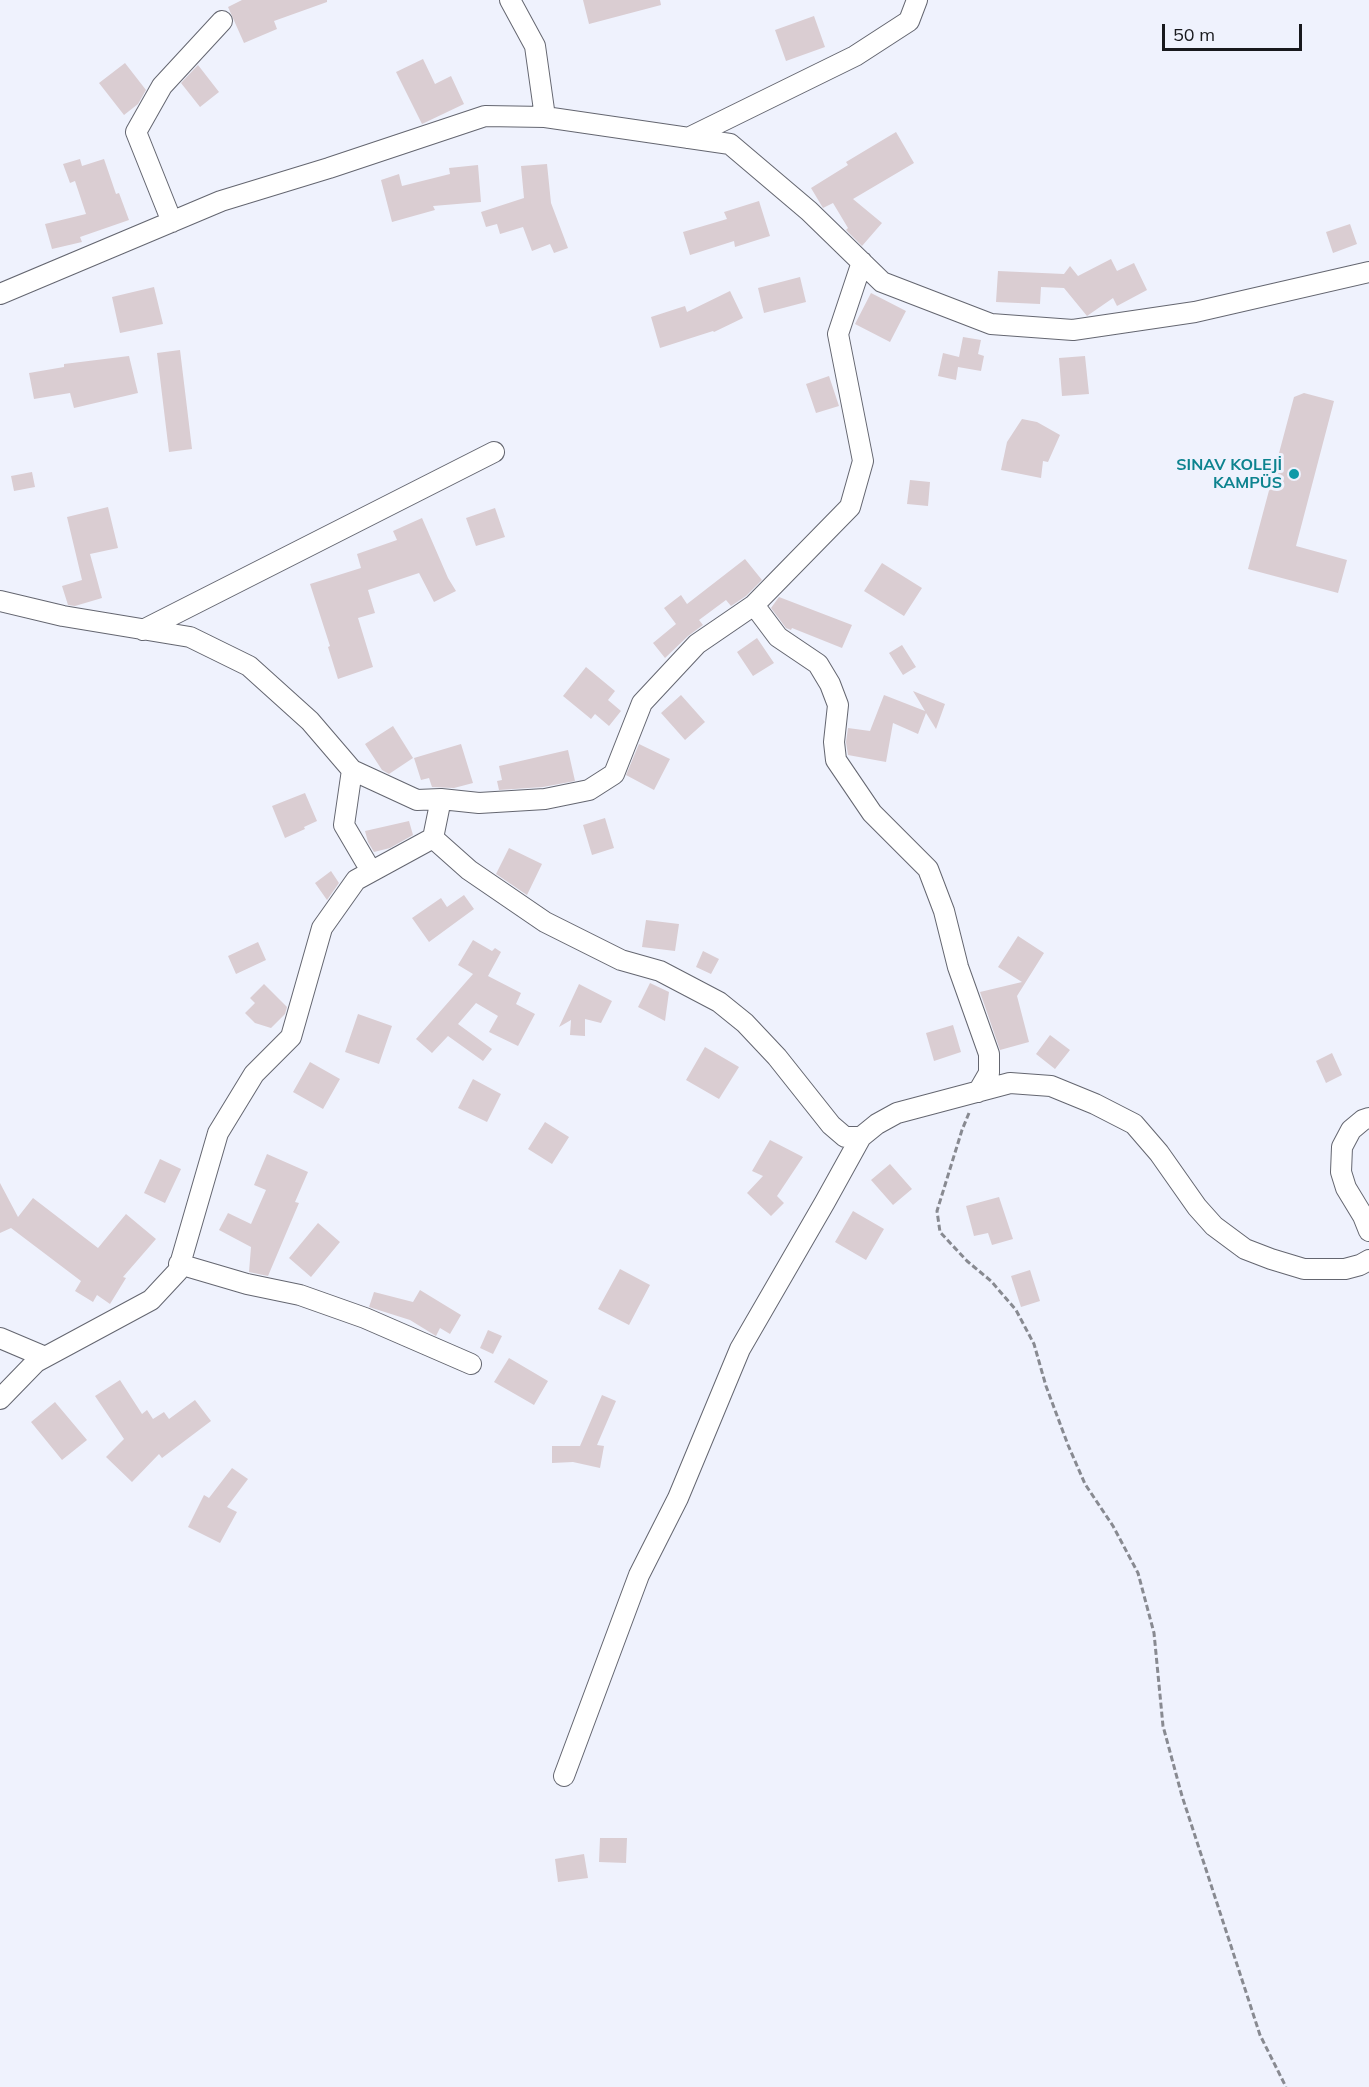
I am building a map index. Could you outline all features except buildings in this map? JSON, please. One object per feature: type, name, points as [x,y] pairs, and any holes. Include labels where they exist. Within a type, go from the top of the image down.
[{"type":"street","points":[[510,0],[536,46],[545,117]]},
{"type":"street","points":[[688,138],[855,56],[909,21],[917,0]]},
{"type":"street","points":[[172,222],[136,132],[162,86],[222,21]]},
{"type":"street","points":[[0,294],[222,201],[485,116],[545,117],[730,144],[809,211],[882,282],[991,324],[1073,330],[1195,312],[1369,272]]},
{"type":"street","points":[[0,601],[63,616],[190,637],[249,666],[310,721],[352,770],[417,800],[441,799],[479,803],[544,799],[589,790],[614,774],[642,704],[697,644],[754,605],[850,507],[862,461],[838,334],[862,262]]},
{"type":"street","points":[[143,630],[494,452]]},
{"type":"street","points":[[754,605],[778,637],[818,664],[830,684],[838,705],[834,742],[836,760],[872,813],[928,869],[944,911],[958,966],[989,1054],[989,1073],[978,1092]]},
{"type":"street","points":[[352,770],[344,825],[371,872]]},
{"type":"street","points":[[0,1400],[36,1362],[151,1300],[178,1271],[219,1133],[254,1074],[291,1038],[322,928],[356,880],[433,838],[441,799]]},
{"type":"street","points":[[433,838],[469,870],[545,922],[621,960],[660,971],[719,1002],[745,1023],[777,1057],[831,1125],[845,1137],[861,1137]]},
{"type":"street","points":[[564,1776],[639,1575],[678,1498],[740,1349],[861,1137],[877,1124],[897,1113],[1010,1083],[1051,1086],[1095,1104],[1134,1125],[1214,1226],[1245,1249],[1304,1269],[1345,1269],[1369,1260]]},
{"type":"street","points":[[1369,1118],[1363,1120],[1352,1130],[1342,1147],[1341,1172],[1346,1188],[1369,1231]]},
{"type":"street","points":[[179,1264],[248,1284],[300,1295],[365,1318],[471,1364]]},
{"type":"street","points":[[0,1338],[45,1357]]},
{"type":"path","points":[[978,1092],[962,1130],[937,1211],[940,1232],[991,1281],[1016,1310],[1035,1344],[1068,1445],[1085,1484],[1113,1526],[1138,1573],[1154,1633],[1163,1726],[1182,1796],[1260,2035],[1286,2087]]},
{"type":"place","name":"SINAV KOLEJİ KAMPÜS","points":[[1294,474]]}]
